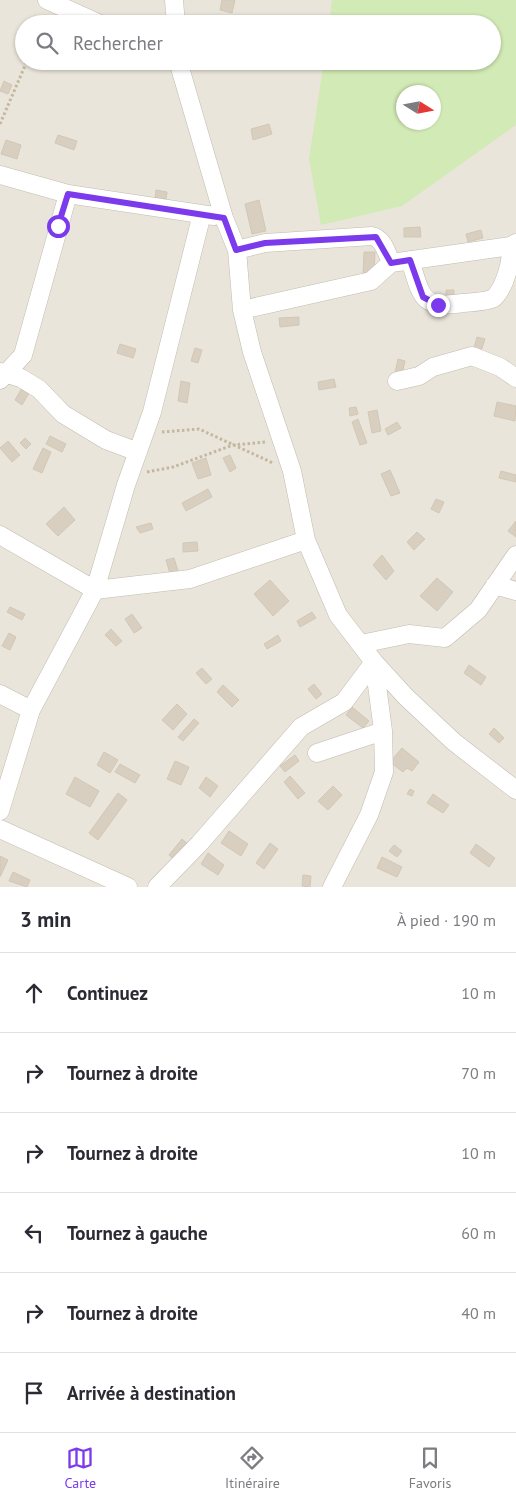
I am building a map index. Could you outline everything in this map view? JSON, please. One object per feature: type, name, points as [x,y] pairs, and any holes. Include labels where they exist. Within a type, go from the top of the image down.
[{"type":"street","points":[[174,0],[175,15]]},
{"type":"street","points":[[50,1],[80,15]]},
{"type":"street","points":[[181,70],[224,218],[236,250],[242,310],[252,352],[292,471],[306,540],[338,614],[374,662],[406,697],[454,742],[516,790]]},
{"type":"street","points":[[0,175],[68,194],[224,218]]},
{"type":"street","points":[[2,376],[23,355],[68,194]]},
{"type":"street","points":[[0,811],[31,710],[95,590],[126,485],[152,412],[202,214]]},
{"type":"street","points":[[236,250],[265,243],[372,236],[376,237],[383,244],[391,263]]},
{"type":"street","points":[[242,310],[371,281],[391,263],[410,260],[513,245],[499,293],[494,298],[445,306],[432,304],[423,297],[410,260]]},
{"type":"street","points":[[397,380],[419,376],[433,368],[472,356],[500,367],[516,378]]},
{"type":"street","points":[[2,376],[21,378],[39,389],[63,414],[106,440],[138,452]]},
{"type":"street","points":[[0,535],[95,590],[190,579],[306,540]]},
{"type":"street","points":[[360,644],[409,634],[445,638],[478,610],[516,554]]},
{"type":"street","points":[[495,585],[516,591]]},
{"type":"street","points":[[332,887],[369,815],[384,772],[383,731],[374,662]]},
{"type":"street","points":[[157,887],[199,844],[301,727],[344,702],[374,662]]},
{"type":"street","points":[[0,694],[31,710]]},
{"type":"street","points":[[317,753],[383,731]]},
{"type":"street","points":[[0,829],[128,887]]},
{"type":"path","points":[[0,124],[23,70]]},
{"type":"path","points":[[152,412],[159,432],[199,429],[292,471]]},
{"type":"path","points":[[126,485],[146,472],[172,467],[233,446],[282,440]]},
{"type":"shaded area","points":[[0,0],[516,0],[516,887],[0,887]]},
{"type":"green space","points":[[332,0],[516,0],[516,125],[402,206],[321,225],[309,159],[323,70],[501,70],[501,15],[330,15]]},
{"type":"building","points":[[222,0],[235,0],[232,13],[220,10]]},
{"type":"building","points":[[4,81],[12,85],[8,94],[0,91]]},
{"type":"building","points":[[269,124],[272,134],[253,140],[251,129]]},
{"type":"building","points":[[58,135],[77,141],[74,150],[55,143]]},
{"type":"building","points":[[6,140],[21,145],[17,159],[1,154]]},
{"type":"building","points":[[156,190],[167,192],[166,199],[155,198]]},
{"type":"building","points":[[259,200],[266,231],[252,234],[245,204]]},
{"type":"building","points":[[420,227],[421,237],[404,237],[404,228]]},
{"type":"building","points":[[481,230],[483,238],[468,242],[466,234]]},
{"type":"building","points":[[364,252],[375,252],[374,275],[363,275]]},
{"type":"building","points":[[446,290],[454,290],[454,294],[446,295]]},
{"type":"building","points":[[299,317],[299,325],[280,327],[279,318]]},
{"type":"building","points":[[477,337],[485,339],[480,354],[473,352]]},
{"type":"building","points":[[120,344],[136,349],[133,358],[117,353]]},
{"type":"building","points":[[195,348],[202,350],[198,363],[191,361]]},
{"type":"building","points":[[398,359],[405,361],[402,374],[395,373]]},
{"type":"building","points":[[334,379],[336,387],[319,390],[318,382]]},
{"type":"building","points":[[181,381],[190,383],[187,403],[178,401]]},
{"type":"building","points":[[22,388],[29,393],[22,405],[15,400]]},
{"type":"building","points":[[497,402],[516,406],[515,421],[494,416]]},
{"type":"building","points":[[356,407],[358,414],[350,416],[349,408]]},
{"type":"building","points":[[377,410],[381,431],[372,433],[368,412]]},
{"type":"building","points":[[358,419],[367,443],[360,445],[352,422]]},
{"type":"building","points":[[397,422],[401,428],[388,435],[385,429]]},
{"type":"building","points":[[50,436],[66,444],[62,452],[46,444]]},
{"type":"building","points":[[25,438],[31,444],[26,449],[20,443]]},
{"type":"building","points":[[8,441],[20,455],[12,462],[0,448]]},
{"type":"building","points":[[43,448],[51,452],[42,473],[33,469]]},
{"type":"building","points":[[230,455],[236,468],[230,472],[223,458]]},
{"type":"building","points":[[206,458],[211,475],[198,479],[192,463]]},
{"type":"building","points":[[390,470],[400,493],[391,496],[381,474]]},
{"type":"building","points":[[501,471],[516,475],[516,482],[499,478]]},
{"type":"building","points":[[208,489],[212,497],[186,511],[182,503]]},
{"type":"building","points":[[436,499],[444,502],[439,513],[431,509]]},
{"type":"building","points":[[64,507],[75,520],[58,536],[46,524]]},
{"type":"building","points":[[516,521],[516,537],[508,531]]},
{"type":"building","points":[[151,523],[153,529],[140,533],[136,527]]},
{"type":"building","points":[[417,532],[425,539],[414,550],[407,542]]},
{"type":"building","points":[[197,542],[198,551],[183,552],[183,543]]},
{"type":"building","points":[[382,555],[394,571],[386,580],[373,565]]},
{"type":"building","points":[[174,558],[179,574],[171,577],[166,560]]},
{"type":"building","points":[[437,578],[453,592],[437,611],[420,596]]},
{"type":"building","points":[[270,580],[289,601],[273,616],[254,594]]},
{"type":"building","points":[[10,607],[25,614],[22,620],[7,612]]},
{"type":"building","points":[[312,612],[316,618],[300,627],[297,621]]},
{"type":"building","points":[[132,614],[142,628],[134,633],[125,619]]},
{"type":"building","points":[[111,629],[122,641],[116,646],[105,635]]},
{"type":"building","points":[[9,633],[16,637],[10,650],[2,646]]},
{"type":"building","points":[[278,635],[281,641],[267,649],[264,644]]},
{"type":"building","points":[[469,665],[486,677],[481,685],[464,673]]},
{"type":"building","points":[[202,668],[212,679],[206,684],[196,673]]},
{"type":"building","points":[[314,684],[322,694],[316,699],[308,689]]},
{"type":"building","points":[[223,685],[239,700],[232,707],[217,692]]},
{"type":"building","points":[[177,704],[187,714],[173,730],[162,720]]},
{"type":"building","points":[[352,707],[369,721],[363,728],[346,715]]},
{"type":"building","points":[[194,719],[199,723],[183,741],[178,737]]},
{"type":"building","points":[[494,728],[504,738],[499,743],[489,734]]},
{"type":"building","points":[[402,748],[419,762],[412,771],[407,768],[403,772],[390,762]]},
{"type":"building","points":[[104,752],[118,760],[110,773],[97,765]]},
{"type":"building","points":[[295,755],[299,761],[285,772],[280,766]]},
{"type":"building","points":[[175,761],[189,767],[181,785],[167,779]]},
{"type":"building","points":[[120,764],[140,775],[135,783],[115,772]]},
{"type":"building","points":[[290,776],[305,793],[298,799],[284,782]]},
{"type":"building","points":[[75,777],[99,791],[90,807],[66,794]]},
{"type":"building","points":[[206,777],[218,786],[210,797],[199,788]]},
{"type":"building","points":[[333,786],[342,795],[328,810],[318,801]]},
{"type":"building","points":[[410,789],[414,791],[412,796],[407,794]]},
{"type":"building","points":[[118,793],[127,800],[98,840],[89,833]]},
{"type":"building","points":[[433,794],[449,805],[443,813],[427,803]]},
{"type":"building","points":[[229,831],[248,844],[241,856],[221,843]]},
{"type":"building","points":[[182,839],[190,846],[177,862],[169,855]]},
{"type":"building","points":[[270,843],[278,849],[264,869],[256,863]]},
{"type":"building","points":[[476,844],[495,858],[489,867],[470,853]]},
{"type":"building","points":[[394,845],[402,851],[397,857],[389,851]]},
{"type":"building","points":[[208,853],[224,865],[218,875],[201,864]]},
{"type":"building","points":[[0,856],[8,860],[0,877]]},
{"type":"building","points":[[382,857],[402,867],[397,877],[377,868]]},
{"type":"building","points":[[13,872],[30,880],[27,887],[9,881]]},
{"type":"building","points":[[303,875],[311,876],[310,887],[302,886]]},
{"type":"route","points":[[58,226],[68,194],[224,218],[236,250],[265,243],[372,236],[376,237],[383,244],[391,263],[410,260],[423,297],[432,304],[438,305]]}]
